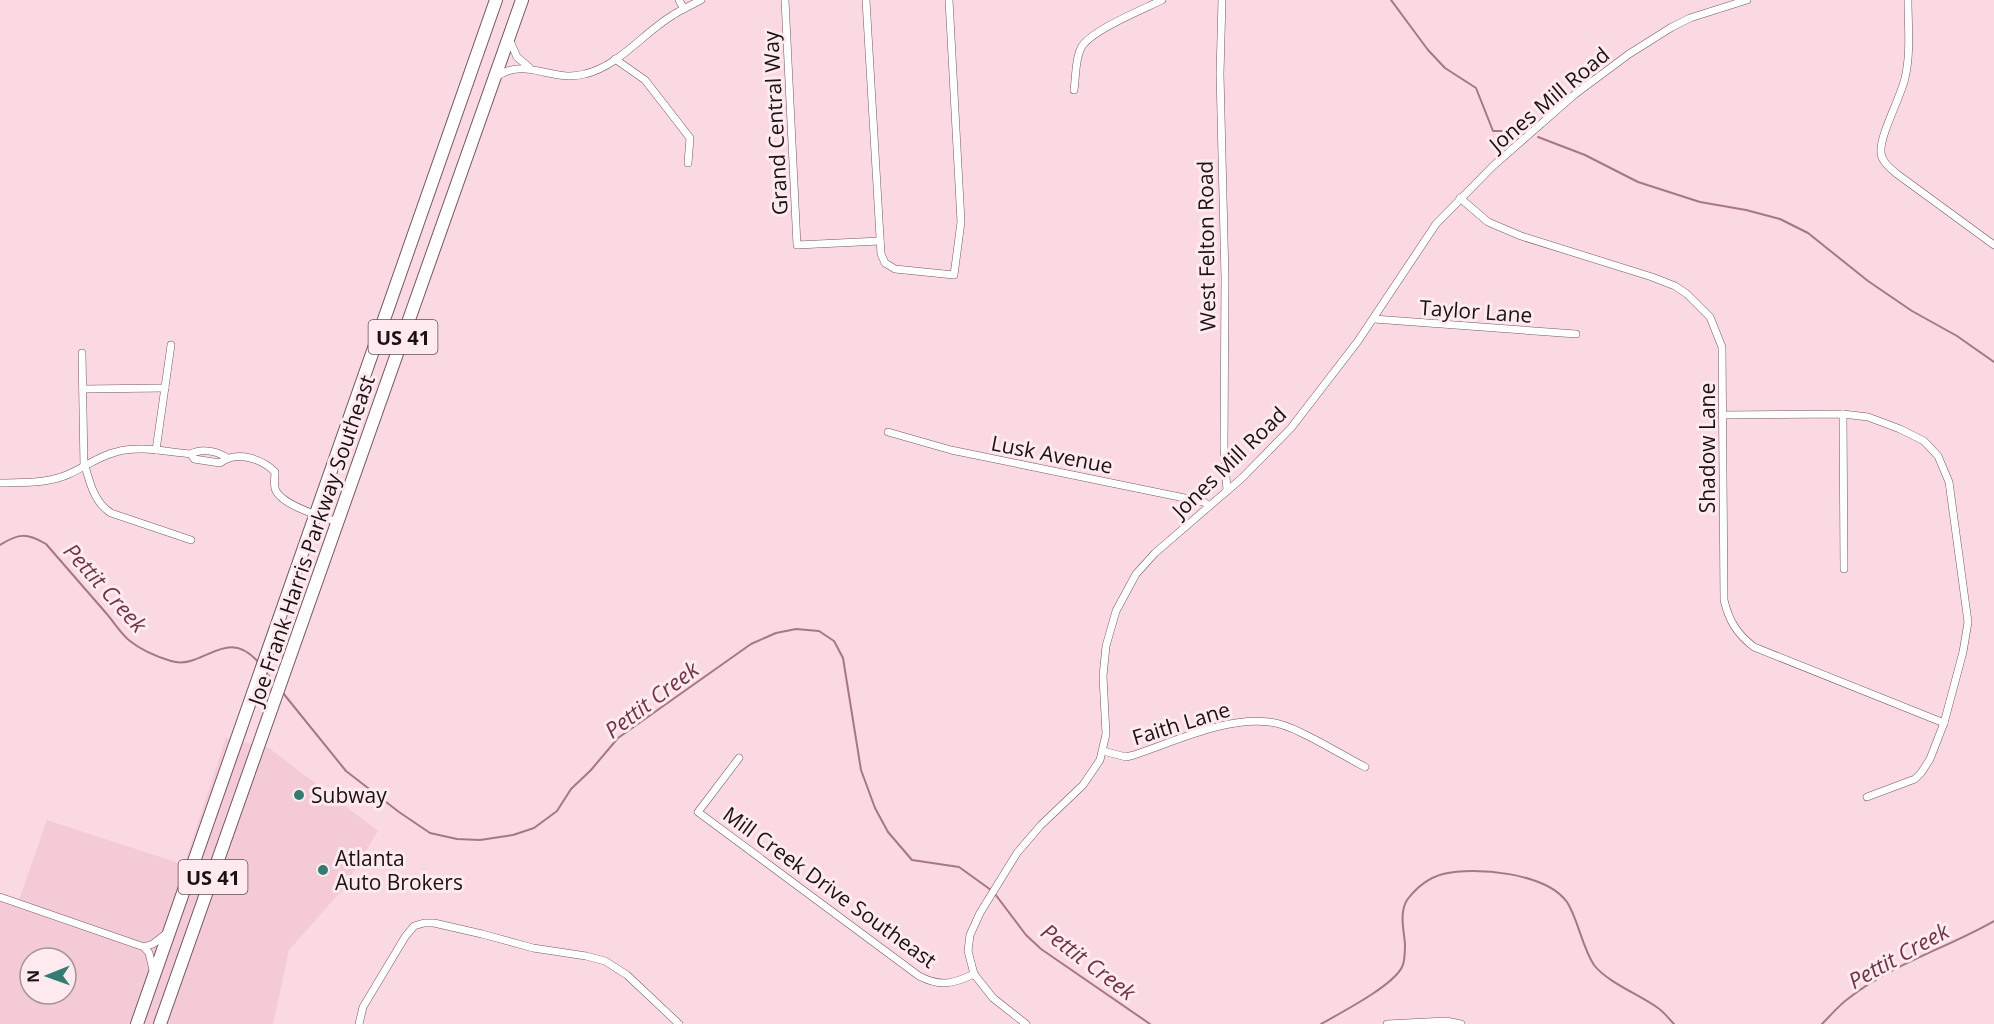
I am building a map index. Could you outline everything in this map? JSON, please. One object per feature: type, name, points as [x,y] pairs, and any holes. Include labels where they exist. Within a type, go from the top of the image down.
[{"type":"highway","name":"Joe Frank Harris Parkway Southeast","points":[[137,1024],[496,0]]},
{"type":"highway","name":"Joe Frank Harris Parkway Southeast","points":[[160,1024],[522,0]]},
{"type":"highway","points":[[146,1024],[153,979]]},
{"type":"street","points":[[679,0],[684,9]]},
{"type":"street","points":[[494,78],[513,68],[576,76],[595,71],[615,59],[672,15],[701,0]]},
{"type":"street","name":"Grand Central Way","points":[[785,0],[797,245],[880,241]]},
{"type":"street","points":[[866,0],[881,254],[889,266],[954,275],[961,222],[949,0]]},
{"type":"street","points":[[1074,90],[1081,48],[1087,39],[1162,0]]},
{"type":"street","name":"West Felton Road","points":[[1222,0],[1220,74],[1225,278],[1224,447],[1227,491]]},
{"type":"street","name":"Jones Mill Road","points":[[1026,1024],[993,998],[974,974],[969,962],[968,946],[971,930],[1000,878],[1025,843],[1088,779],[1096,767],[1103,751],[1106,734],[1103,663],[1116,611],[1126,589],[1142,567],[1265,456],[1296,422],[1374,319],[1436,224],[1460,198],[1546,119],[1629,54],[1690,18],[1747,0]]},
{"type":"street","points":[[1908,0],[1906,75],[1884,136],[1881,154],[1885,164],[1897,174],[1994,245]]},
{"type":"street","points":[[509,37],[514,52],[532,69]]},
{"type":"street","points":[[615,59],[645,80],[690,138],[688,163]]},
{"type":"street","name":"Shadow Lane","points":[[1460,198],[1488,222],[1521,236],[1675,286],[1710,316],[1722,346],[1724,600],[1736,631],[1754,647],[1944,723]]},
{"type":"street","name":"Taylor Lane","points":[[1374,319],[1576,334]]},
{"type":"street","points":[[156,450],[171,345]]},
{"type":"street","points":[[82,353],[84,467],[95,497],[103,508],[111,513],[191,540]]},
{"type":"street","points":[[83,389],[165,388]]},
{"type":"street","points":[[1722,415],[1843,414],[1868,417],[1924,441],[1938,456],[1949,482],[1968,622],[1944,723],[1930,759],[1921,774],[1915,779],[1867,797]]},
{"type":"street","points":[[1843,414],[1844,569]]},
{"type":"street","name":"Lusk Avenue","points":[[888,432],[951,450],[1204,502],[1209,506]]},
{"type":"street","points":[[0,483],[53,480],[117,451],[156,450],[191,454],[194,459],[220,463],[227,458],[254,458],[266,463],[275,472],[274,484],[277,493],[285,500],[316,515],[338,522]]},
{"type":"street","name":"Faith Lane","points":[[1103,751],[1126,757],[1230,723],[1270,722],[1294,730],[1365,767]]},
{"type":"street","name":"Mill Creek Drive Southeast","points":[[739,758],[698,812],[929,982],[956,982],[974,974]]},
{"type":"street","points":[[0,897],[144,947],[151,960],[153,979]]},
{"type":"street","points":[[359,1024],[363,1007],[405,938],[414,926],[424,923],[463,930],[533,948],[605,961],[627,975],[678,1024]]},
{"type":"street","points":[[144,947],[157,941],[171,928]]},
{"type":"street","points":[[1387,1024],[1446,1021],[1461,1024]]},
{"type":"shaded area","points":[[226,738],[269,748],[378,831],[343,889],[289,950],[273,1024],[0,1024],[0,896],[18,903],[47,820],[184,865]]},
{"type":"waterway","points":[[1391,0],[1428,50],[1445,68],[1476,88],[1493,131],[1518,131]]},
{"type":"waterway","points":[[1538,137],[1585,155],[1638,182],[1700,202],[1780,219],[1808,233],[1868,281],[1912,311],[1957,336],[1994,362]]},
{"type":"waterway","name":"Pettit Creek","points":[[0,545],[23,536],[46,544],[124,635],[150,653],[171,661],[183,662],[225,648],[236,648],[247,652],[259,663]]},
{"type":"waterway","name":"Pettit Creek","points":[[283,693],[346,771],[399,812],[430,833],[457,839],[480,840],[513,835],[534,828],[557,811],[571,789],[591,770],[618,738],[751,644],[776,633],[796,629],[819,631],[834,641],[843,658],[861,770],[875,808],[888,832],[912,860],[959,867],[991,890]]},
{"type":"waterway","name":"Pettit Creek","points":[[266,673],[276,684]]},
{"type":"waterway","name":"Pettit Creek","points":[[1321,1024],[1377,990],[1402,967],[1405,949],[1403,911],[1414,891],[1427,881],[1443,874],[1473,871],[1527,878],[1557,892],[1571,909],[1594,965],[1615,983],[1658,1008],[1674,1024]]},
{"type":"waterway","name":"Pettit Creek","points":[[995,894],[1026,935],[1041,949],[1150,1024]]},
{"type":"waterway","name":"Pettit Creek","points":[[1822,1024],[1845,1001],[1883,975],[1994,921]]},
{"type":"place","name":"Subway","points":[[299,795]]},
{"type":"place","name":"Atlanta Auto Brokers","points":[[323,870]]}]
